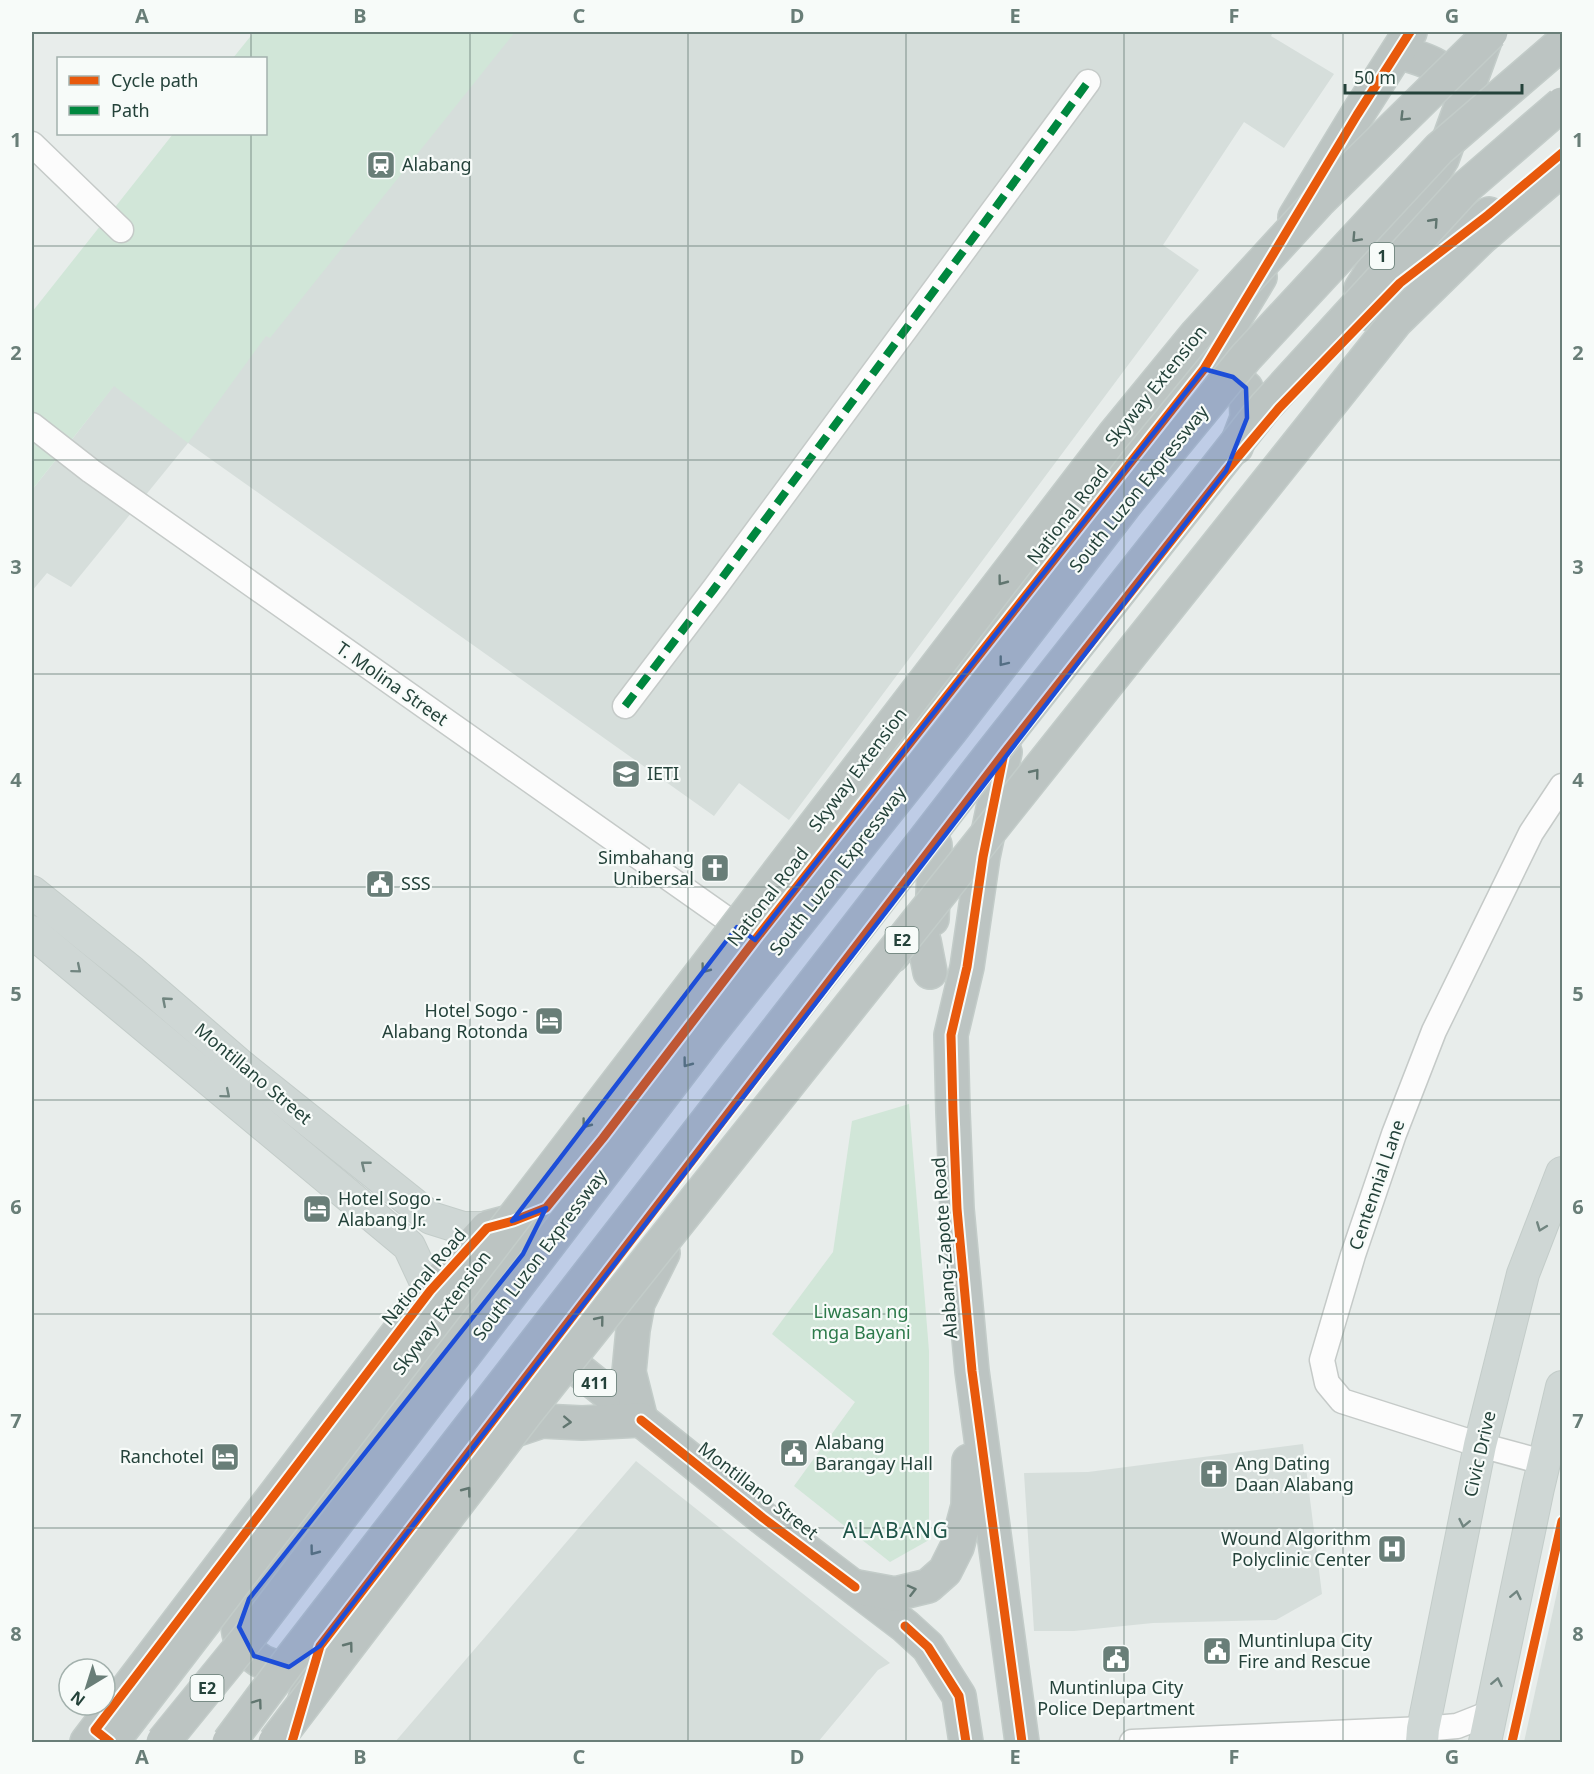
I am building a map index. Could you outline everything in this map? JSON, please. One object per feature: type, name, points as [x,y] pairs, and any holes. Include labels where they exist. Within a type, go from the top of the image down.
[{"type":"highway","name":"1","points":[[292,1743],[320,1646],[1005,752],[1226,471],[1279,408],[1372,273],[1442,159],[1489,32]]},
{"type":"highway","name":"Skyway Extension","points":[[97,1740],[1114,435],[1196,335],[1318,202],[1489,32]]},
{"type":"highway","points":[[1404,42],[1451,76],[1465,94]]},
{"type":"highway","name":"National Road","points":[[97,1740],[430,1291],[488,1228],[546,1208],[1204,369],[1357,115],[1404,42]]},
{"type":"highway","name":"South Luzon Expressway","points":[[163,1743],[251,1634],[709,1034],[951,729],[1126,503],[1231,376],[1438,149],[1563,43]]},
{"type":"highway","name":"E2","points":[[229,1743],[294,1655],[793,1009],[1265,407],[1466,187],[1563,104]]},
{"type":"highway","points":[[1279,408],[1400,283],[1563,153]]},
{"type":"highway","name":"E2","points":[[275,1743],[526,1413],[1396,321],[1481,238],[1563,169]]},
{"type":"highway","points":[[1204,369],[1233,377],[1246,388],[1247,418],[1226,471]]},
{"type":"highway","name":"Alabang-Zapote Road","points":[[1005,752],[983,857],[967,967],[951,1035],[957,1209],[972,1371],[1022,1743]]},
{"type":"highway","name":"Alabang-Zapote Road","points":[[935,845],[930,972],[951,1035]]},
{"type":"highway","points":[[458,1465],[491,1438],[542,1421],[582,1423],[641,1420],[629,1372],[638,1303],[676,1229],[910,934],[918,933],[924,941],[930,972]]},
{"type":"highway","points":[[320,1646],[289,1667],[279,1668],[263,1663],[246,1649],[240,1636],[239,1620],[249,1599],[523,1254],[546,1208]]},
{"type":"highway","name":"Montillano Street","points":[[549,1346],[763,1518],[905,1626],[928,1647],[959,1696],[966,1743]]},
{"type":"highway","points":[[855,1587],[895,1594],[928,1586],[945,1571],[957,1547],[968,1506],[972,1371]]},
{"type":"main road","name":"Montillano Street","points":[[32,892],[132,972],[241,1066],[431,1218],[463,1228],[488,1228]]},
{"type":"main road","name":"Montillano Street","points":[[32,932],[409,1246],[430,1291]]},
{"type":"main road","name":"Civic Drive","points":[[1422,1736],[1480,1445],[1523,1274],[1563,1173]]},
{"type":"main road","points":[[409,1246],[431,1218]]},
{"type":"main road","points":[[1488,1728],[1543,1462],[1563,1387]]},
{"type":"street","points":[[625,706],[1088,82]]},
{"type":"street","points":[[32,144],[121,230]]},
{"type":"street","name":"T. Molina Street","points":[[32,425],[91,471],[755,940]]},
{"type":"street","name":"Centennial Lane","points":[[1543,1462],[1480,1445],[1342,1401],[1327,1383],[1323,1360],[1353,1255],[1394,1134],[1434,1031],[1531,833],[1563,786]]},
{"type":"street","points":[[1132,1743],[1422,1736],[1456,1726],[1488,1728]]},
{"type":"highlighted area","points":[[1204,369],[1233,377],[1246,388],[1247,418],[1226,471],[320,1646],[289,1667],[254,1656],[239,1627],[249,1599],[523,1254],[546,1208],[512,1221],[737,927],[755,940]]},
{"type":"shaded area","points":[[387,32],[1273,32],[1271,36],[1334,74],[1284,148],[1244,122],[1163,245],[1199,270],[789,820],[739,783],[714,816],[188,443],[71,587],[47,573],[32,591],[32,490]]},
{"type":"shaded area","points":[[1303,1444],[1322,1594],[1276,1620],[1153,1623],[1074,1631],[1034,1631],[1024,1473],[1088,1472]]},
{"type":"shaded area","points":[[636,1461],[890,1663],[878,1670],[818,1742],[395,1742]]},
{"type":"shaded area","points":[[1562,1570],[1562,1742],[1524,1742]]},
{"type":"green space","points":[[254,32],[515,32],[270,338],[266,336],[188,443],[114,386],[32,490],[32,312],[172,135],[267,135],[267,57],[234,57]]},
{"type":"green space","name":"Liwasan ng mga Bayani","points":[[909,1104],[929,1351],[929,1540],[890,1562],[794,1486],[855,1402],[772,1334],[833,1252],[852,1121]]},
{"type":"marked path","points":[[625,706],[1088,82]]},
{"type":"cycle path","points":[[110,1742],[95,1730],[430,1291],[487,1228],[546,1208],[1204,369],[1357,115],[1410,32]]},
{"type":"cycle path","points":[[292,1742],[320,1646],[1005,752],[1226,471],[1279,408],[1400,283],[1488,215],[1562,153]]},
{"type":"cycle path","points":[[1003,758],[983,857],[967,967],[951,1035],[957,1209],[972,1371],[1022,1742]]},
{"type":"cycle path","points":[[641,1420],[763,1518],[855,1587]]},
{"type":"cycle path","points":[[1512,1742],[1562,1521]]},
{"type":"cycle path","points":[[905,1626],[928,1647],[959,1696],[966,1742]]},
{"type":"place","name":"Alabang","points":[[381,165]]},
{"type":"place","name":"IETI","points":[[626,774]]},
{"type":"place","name":"Simbahang Unibersal","points":[[715,868]]},
{"type":"place","name":"SSS","points":[[380,884]]},
{"type":"place","name":"Hotel Sogo - Alabang Rotonda","points":[[549,1021]]},
{"type":"place","name":"Hotel Sogo - Alabang Jr.","points":[[317,1209]]},
{"type":"place","name":"Alabang Barangay Hall","points":[[794,1453]]},
{"type":"place","name":"Ranchotel","points":[[225,1457]]},
{"type":"place","name":"Ang Dating Daan Alabang","points":[[1214,1474]]},
{"type":"place","name":"Wound Algorithm Polyclinic Center","points":[[1392,1549]]},
{"type":"place","name":"Muntinlupa City Fire and Rescue","points":[[1217,1651]]},
{"type":"place","name":"Muntinlupa City Police Department","points":[[1116,1659]]},
{"type":"district","name":"ALABANG","points":[[896,1531]]}]
